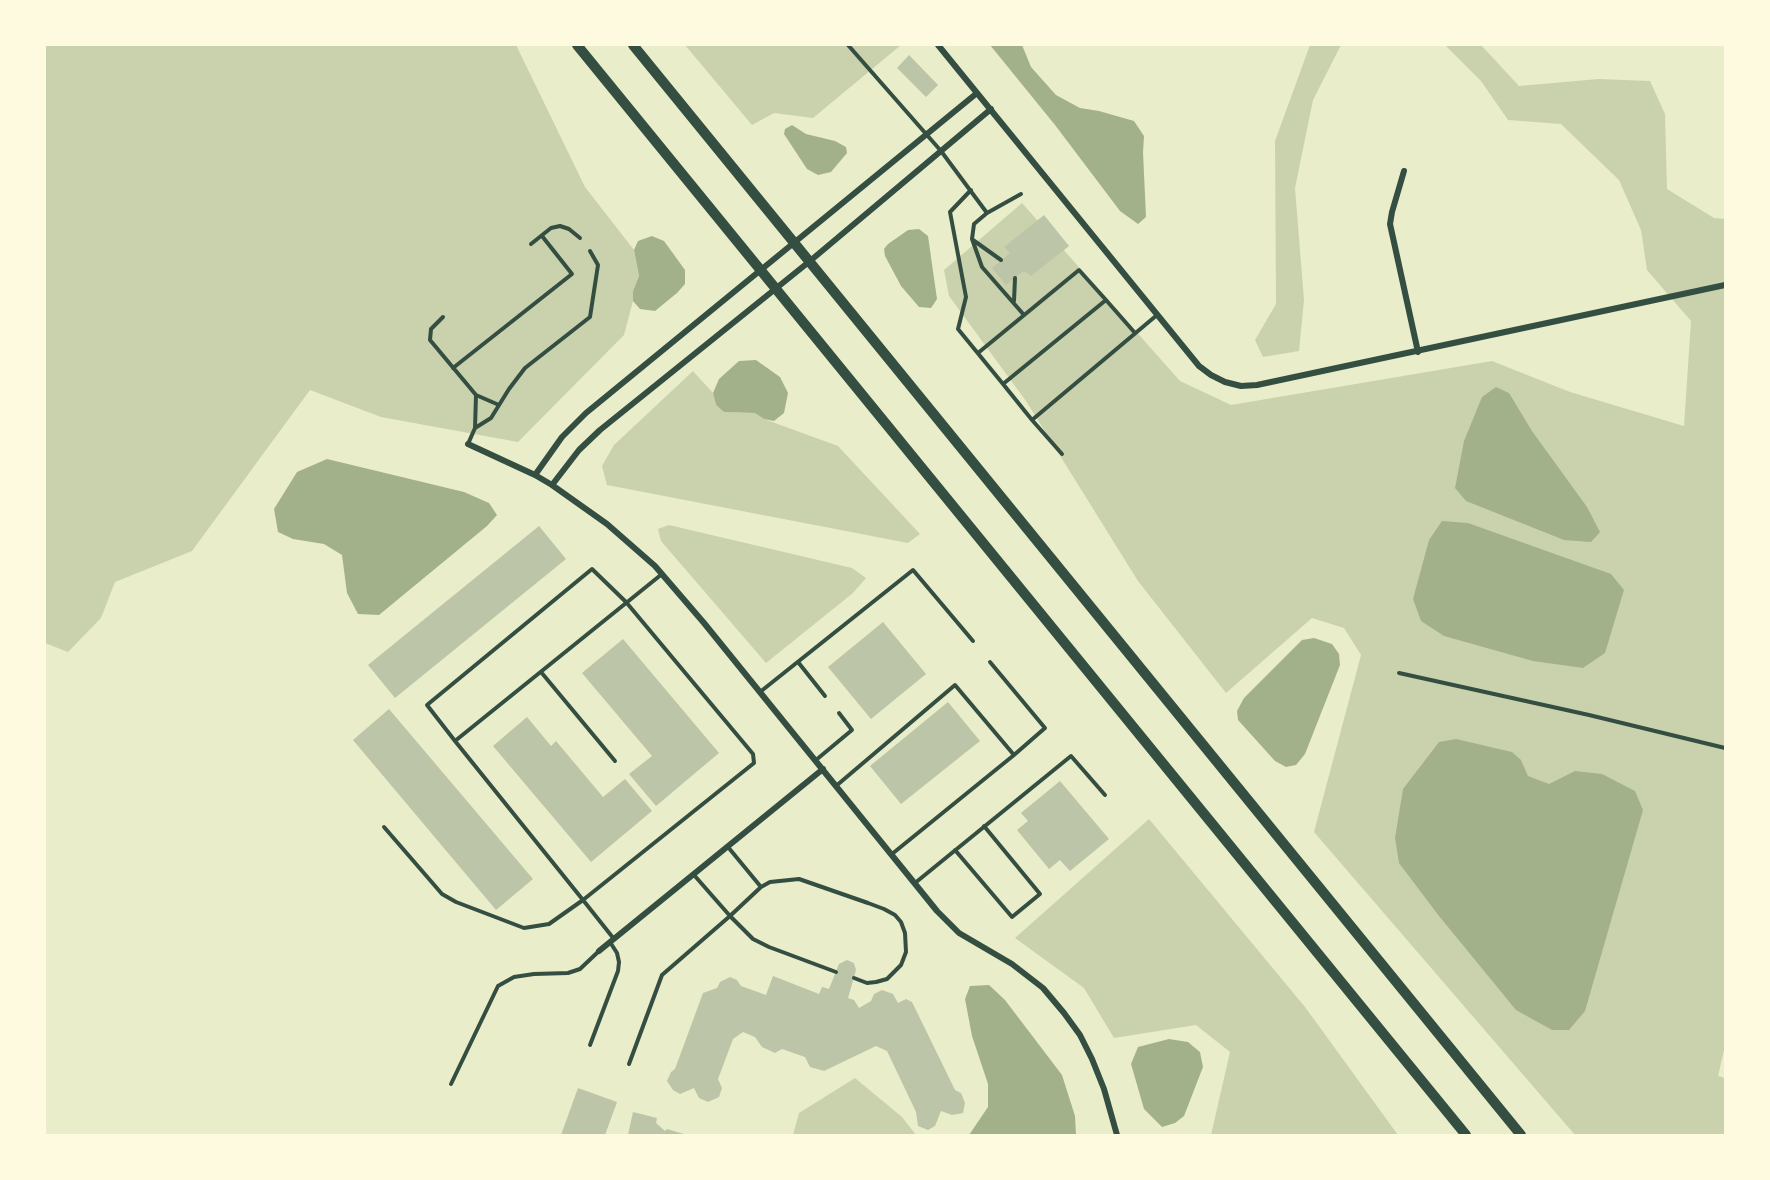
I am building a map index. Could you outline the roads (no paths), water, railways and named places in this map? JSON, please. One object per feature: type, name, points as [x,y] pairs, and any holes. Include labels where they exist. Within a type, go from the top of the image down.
[{"type":"main road","points":[[577,45],[1466,1135]]},
{"type":"main road","points":[[633,45],[1521,1135]]},
{"type":"street","points":[[938,45],[1199,366],[1226,382],[1241,386],[1257,386],[1725,285]]},
{"type":"street","points":[[535,475],[562,436],[586,413],[977,93]]},
{"type":"street","points":[[552,485],[579,450],[600,430],[810,261],[991,109]]},
{"type":"street","points":[[1404,171],[1390,224],[1418,352]]},
{"type":"street","points":[[468,444],[552,485],[608,524],[662,574],[937,911],[959,933],[1012,964],[1043,988],[1064,1013],[1080,1035],[1092,1059],[1104,1089],[1117,1135]]},
{"type":"street","points":[[599,951],[823,769]]},
{"type":"lane","points":[[848,45],[941,151],[987,213]]},
{"type":"lane","points":[[970,190],[950,212],[966,297],[958,329],[1062,454]]},
{"type":"lane","points":[[1021,194],[987,213],[974,224],[972,239],[982,267],[1024,315]]},
{"type":"lane","points":[[531,244],[551,228],[560,226],[569,229],[580,238]]},
{"type":"lane","points":[[453,368],[572,274],[542,236]]},
{"type":"lane","points":[[972,239],[1001,260]]},
{"type":"lane","points":[[476,428],[490,418],[525,368],[590,317],[598,265],[590,250]]},
{"type":"lane","points":[[978,353],[1078,270],[1135,333]]},
{"type":"lane","points":[[1014,302],[1015,278]]},
{"type":"lane","points":[[1003,384],[1106,300]]},
{"type":"lane","points":[[1032,420],[1157,314]]},
{"type":"lane","points":[[443,317],[431,329],[430,340],[476,395],[499,405]]},
{"type":"lane","points":[[468,444],[476,428],[476,395]]},
{"type":"lane","points":[[384,827],[442,894],[456,902],[524,928],[549,924],[583,900],[754,763],[753,754],[626,602],[592,569],[427,705],[583,900],[612,940],[619,962],[618,970],[590,1044]]},
{"type":"lane","points":[[760,692],[913,570],[973,641]]},
{"type":"lane","points":[[456,741],[662,574]]},
{"type":"lane","points":[[798,662],[825,696]]},
{"type":"lane","points":[[892,854],[1045,728],[990,662]]},
{"type":"lane","points":[[541,672],[615,761]]},
{"type":"lane","points":[[1399,673],[1578,712],[1725,748]]},
{"type":"lane","points":[[836,786],[955,685],[1014,755]]},
{"type":"lane","points":[[816,760],[852,730],[839,713]]},
{"type":"lane","points":[[915,883],[1071,756],[1105,795]]},
{"type":"lane","points":[[955,850],[1012,917],[1040,894],[984,826]]},
{"type":"lane","points":[[728,846],[761,887]]},
{"type":"lane","points":[[693,874],[753,939],[836,972]]},
{"type":"lane","points":[[629,1064],[662,975],[761,887],[770,882],[799,879],[895,915],[901,922],[905,933],[906,952],[901,965],[887,979],[867,983],[854,978]]},
{"type":"lane","points":[[451,1084],[498,987],[514,976],[568,973],[580,969],[599,951]]}]
